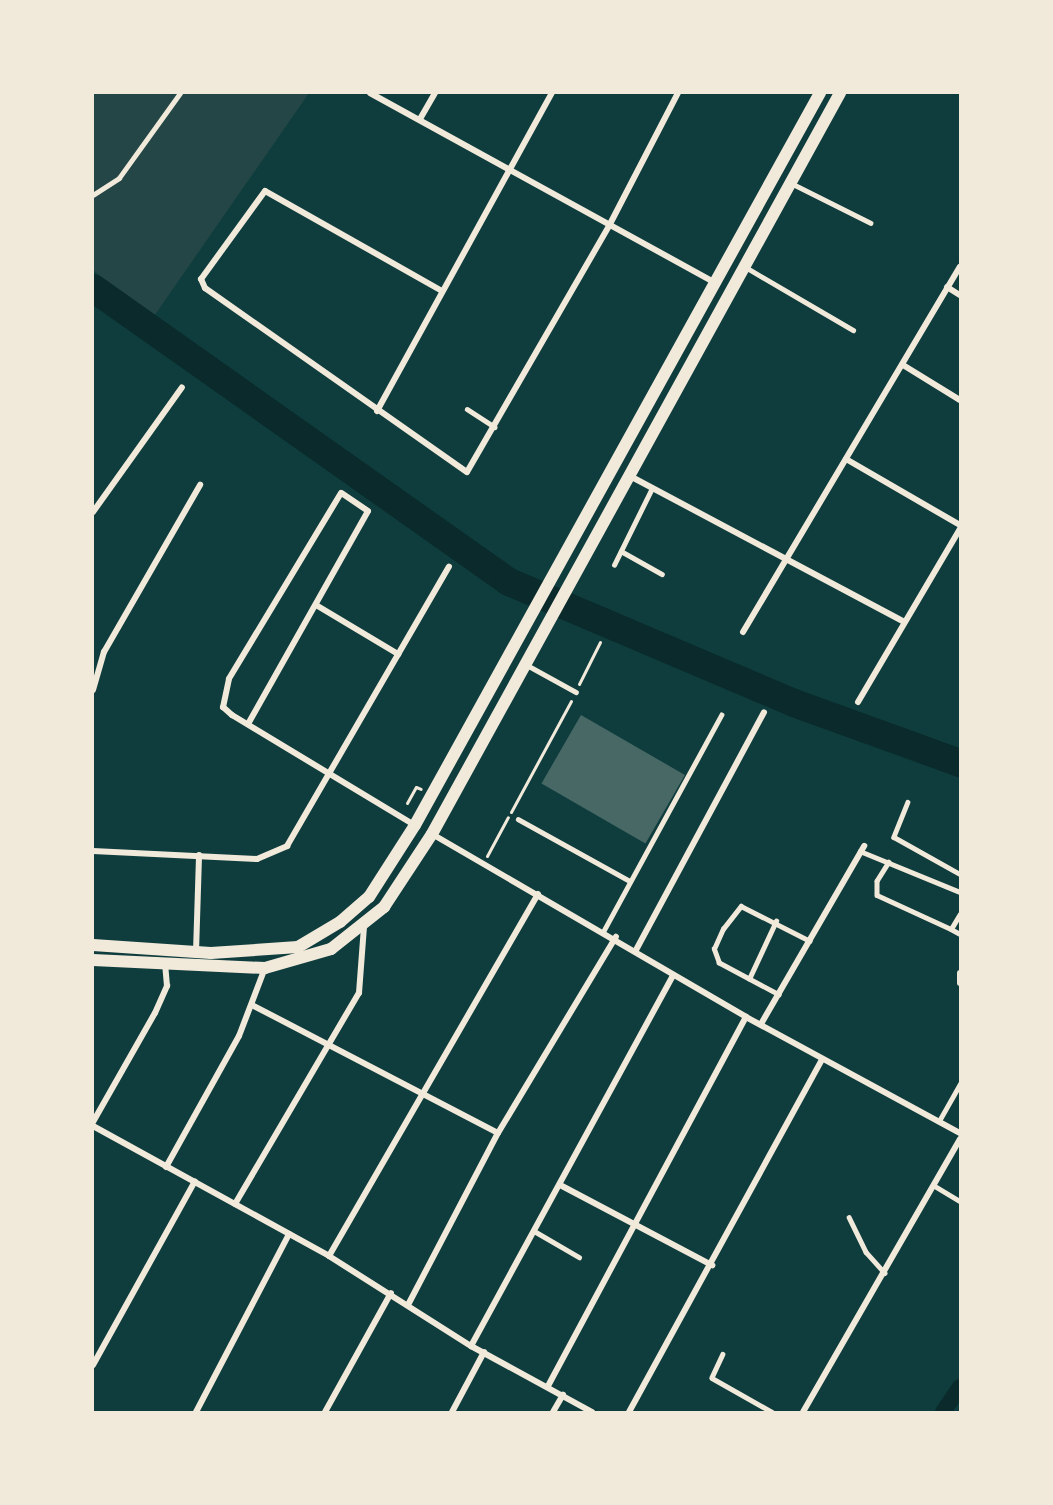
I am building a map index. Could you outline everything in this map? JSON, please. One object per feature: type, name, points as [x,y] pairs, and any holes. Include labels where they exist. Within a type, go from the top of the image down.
[{"type":"main road","points":[[93,945],[196,952],[298,947],[340,922],[369,897],[415,825],[820,93]]},
{"type":"main road","points":[[93,960],[265,968],[331,948],[364,926],[399,889],[432,834],[574,571],[840,93]]},
{"type":"main road","points":[[415,825],[432,834]]},
{"type":"street","points":[[370,93],[714,282]]},
{"type":"street","points":[[420,119],[435,93]]},
{"type":"street","points":[[377,411],[442,291],[512,170],[552,93]]},
{"type":"street","points":[[442,291],[265,191],[203,272],[205,288],[462,472],[472,468],[610,224],[678,93]]},
{"type":"street","points":[[743,632],[960,267]]},
{"type":"street","points":[[948,287],[960,295]]},
{"type":"street","points":[[903,365],[960,400]]},
{"type":"street","points":[[93,512],[182,387]]},
{"type":"street","points":[[846,459],[960,527],[903,621],[858,702]]},
{"type":"street","points":[[627,475],[903,621]]},
{"type":"street","points":[[93,690],[104,652],[200,484]]},
{"type":"street","points":[[248,724],[368,511],[341,493],[229,679],[223,707],[248,724],[415,825]]},
{"type":"street","points":[[93,851],[273,856],[288,846],[449,566]]},
{"type":"street","points":[[316,605],[398,654]]},
{"type":"street","points":[[636,950],[764,712]]},
{"type":"street","points":[[432,834],[604,930],[674,975],[746,1017],[960,1133]]},
{"type":"street","points":[[761,1024],[862,849]]},
{"type":"street","points":[[196,952],[199,855]]},
{"type":"street","points":[[329,1256],[422,1090],[538,894]]},
{"type":"street","points":[[235,1204],[330,1047],[359,993],[364,926]]},
{"type":"street","points":[[409,1303],[498,1133],[616,937]]},
{"type":"street","points":[[165,964],[167,986],[156,1013],[93,1124],[166,1167],[195,1180],[329,1256],[409,1303],[471,1346],[548,1386],[591,1412]]},
{"type":"street","points":[[166,1167],[252,1005],[265,968]]},
{"type":"street","points":[[960,973],[960,983]]},
{"type":"street","points":[[471,1346],[562,1186],[674,975]]},
{"type":"street","points":[[252,1005],[330,1047],[422,1090],[498,1133]]},
{"type":"street","points":[[548,1386],[638,1227],[746,1017]]},
{"type":"street","points":[[629,1412],[712,1265],[822,1059]]},
{"type":"street","points":[[803,1412],[960,1139]]},
{"type":"street","points":[[93,1365],[195,1180]]},
{"type":"street","points":[[562,1186],[712,1265]]},
{"type":"street","points":[[196,1412],[289,1234]]},
{"type":"street","points":[[325,1412],[390,1293]]},
{"type":"street","points":[[452,1412],[484,1352]]},
{"type":"street","points":[[553,1412],[563,1395]]},
{"type":"lane","points":[[93,195],[119,178],[180,93]]},
{"type":"lane","points":[[791,183],[871,223]]},
{"type":"lane","points":[[744,266],[853,330]]},
{"type":"lane","points":[[467,409],[495,427]]},
{"type":"lane","points":[[614,565],[652,488]]},
{"type":"lane","points":[[621,551],[662,574]]},
{"type":"lane","points":[[525,664],[576,692]]},
{"type":"lane","points":[[604,930],[721,715]]},
{"type":"lane","points":[[908,802],[894,837],[960,874]]},
{"type":"lane","points":[[518,819],[630,881]]},
{"type":"lane","points":[[862,849],[960,892]]},
{"type":"lane","points":[[889,862],[877,881],[877,895],[960,933]]},
{"type":"lane","points":[[779,995],[719,963],[714,949],[723,929],[741,906],[776,921],[810,941]]},
{"type":"lane","points":[[951,929],[960,914]]},
{"type":"lane","points":[[749,979],[776,921]]},
{"type":"lane","points":[[939,1121],[960,1084]]},
{"type":"lane","points":[[933,1185],[960,1201]]},
{"type":"lane","points":[[849,1217],[866,1252],[885,1273]]},
{"type":"lane","points":[[536,1232],[579,1257]]},
{"type":"lane","points":[[723,1354],[712,1378],[772,1412]]},
{"type":"path","points":[[484,863],[576,692],[600,642]]},
{"type":"path","points":[[407,803],[416,787]]},
{"type":"shaded area","points":[[93,93],[309,93],[152,319],[93,270]]},
{"type":"building","points":[[581,715],[685,775],[645,843],[542,783]]},
{"type":"waterway","points":[[93,288],[509,582],[794,703],[960,763]]},
{"type":"waterway","points":[[943,1412],[960,1387]]}]
